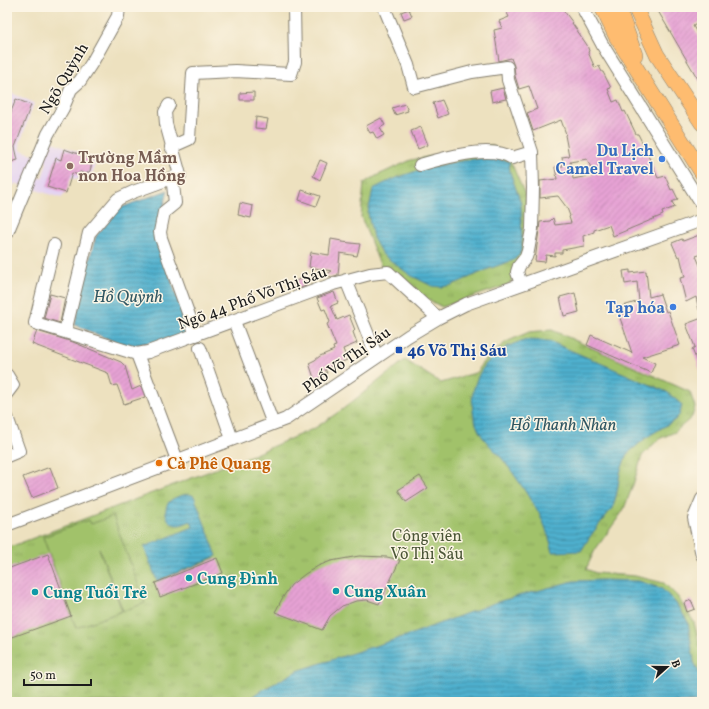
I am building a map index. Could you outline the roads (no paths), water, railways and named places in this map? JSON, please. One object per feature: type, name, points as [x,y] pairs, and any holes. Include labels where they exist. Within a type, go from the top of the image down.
[{"type":"main road","points":[[602,7],[616,36],[702,173]]},
{"type":"main road","points":[[618,7],[644,80]]},
{"type":"main road","points":[[625,7],[630,16],[650,41]]},
{"type":"main road","points":[[636,7],[650,41],[670,75],[701,121]]},
{"type":"street","name":"Ngõ Quỳnh","points":[[7,233],[48,134],[72,89],[80,81],[97,55],[118,16],[119,7]]},
{"type":"street","points":[[171,147],[189,139],[193,72],[235,70],[291,74],[296,62],[294,7]]},
{"type":"street","points":[[384,7],[408,65],[414,88],[472,72],[507,66],[508,80],[532,152],[532,229],[526,257],[519,266],[518,272],[522,284]]},
{"type":"street","points":[[582,7],[602,46],[702,205]]},
{"type":"street","points":[[169,106],[165,112],[166,124],[180,176]]},
{"type":"street","points":[[420,165],[452,156],[477,153],[506,153],[512,158],[532,152]]},
{"type":"street","points":[[65,332],[89,233],[118,199],[133,192],[180,176]]},
{"type":"street","points":[[180,176],[174,184],[175,203],[164,212],[161,234],[196,335]]},
{"type":"street","name":"Phố Võ Thị Sáu","points":[[7,525],[273,424],[296,413],[377,357],[438,318],[466,304],[702,220]]},
{"type":"street","points":[[54,245],[35,323],[137,354],[177,460]]},
{"type":"street","points":[[346,280],[370,274],[388,272],[438,318]]},
{"type":"street","name":"Ngõ 44 Phố Võ Thị Sáu","points":[[137,354],[148,352],[306,293],[346,280],[377,357]]},
{"type":"street","points":[[234,321],[273,424]]},
{"type":"street","points":[[200,348],[232,439]]},
{"type":"street","points":[[7,375],[13,385],[7,393]]},
{"type":"street","points":[[7,417],[18,451],[7,456]]},
{"type":"street","points":[[702,499],[694,518],[702,555]]},
{"type":"water","points":[[489,158],[509,161],[510,172],[521,203],[522,247],[520,254],[514,260],[452,285],[441,287],[432,286],[410,275],[382,254],[373,238],[368,213],[373,189],[414,172],[460,161]]},
{"type":"water","name":"Hồ Quỳnh","points":[[168,190],[157,237],[189,334],[127,347],[75,325],[84,279],[96,236],[120,208]]},
{"type":"water","name":"Hồ Thanh Nhàn","points":[[527,340],[549,341],[667,392],[682,405],[680,414],[675,420],[647,437],[627,454],[620,473],[613,507],[591,535],[581,551],[553,552],[543,521],[538,512],[508,466],[482,437],[474,418],[472,402],[474,388],[479,374],[487,363],[498,353],[511,345]]},
{"type":"water","points":[[189,494],[194,496],[217,556],[157,581],[144,547],[193,527],[191,521],[180,525],[171,523],[166,513],[167,505],[171,500],[178,496]]},
{"type":"water","points":[[573,581],[639,581],[662,589],[675,602],[688,622],[694,662],[702,679],[702,702],[246,702],[257,693],[297,671],[409,635],[497,602]]},
{"type":"place","name":"Du Lịch Camel Travel","points":[[662,159]]},
{"type":"place","name":"Trường Mầm non Hoa Hồng","points":[[70,166]]},
{"type":"place","name":"Tạp hóa","points":[[673,307]]},
{"type":"place","name":"46 Võ Thị Sáu","points":[[399,350]]},
{"type":"place","name":"Cà Phê Quang","points":[[159,463]]},
{"type":"place","name":"Cung Đình","points":[[189,578]]},
{"type":"place","name":"Cung Xuân","points":[[336,591]]},
{"type":"place","name":"Cung Tuổi Trẻ","points":[[35,592]]},
{"type":"park label","name":"Công viên Võ Thị Sáu","points":[[427,544]]}]
